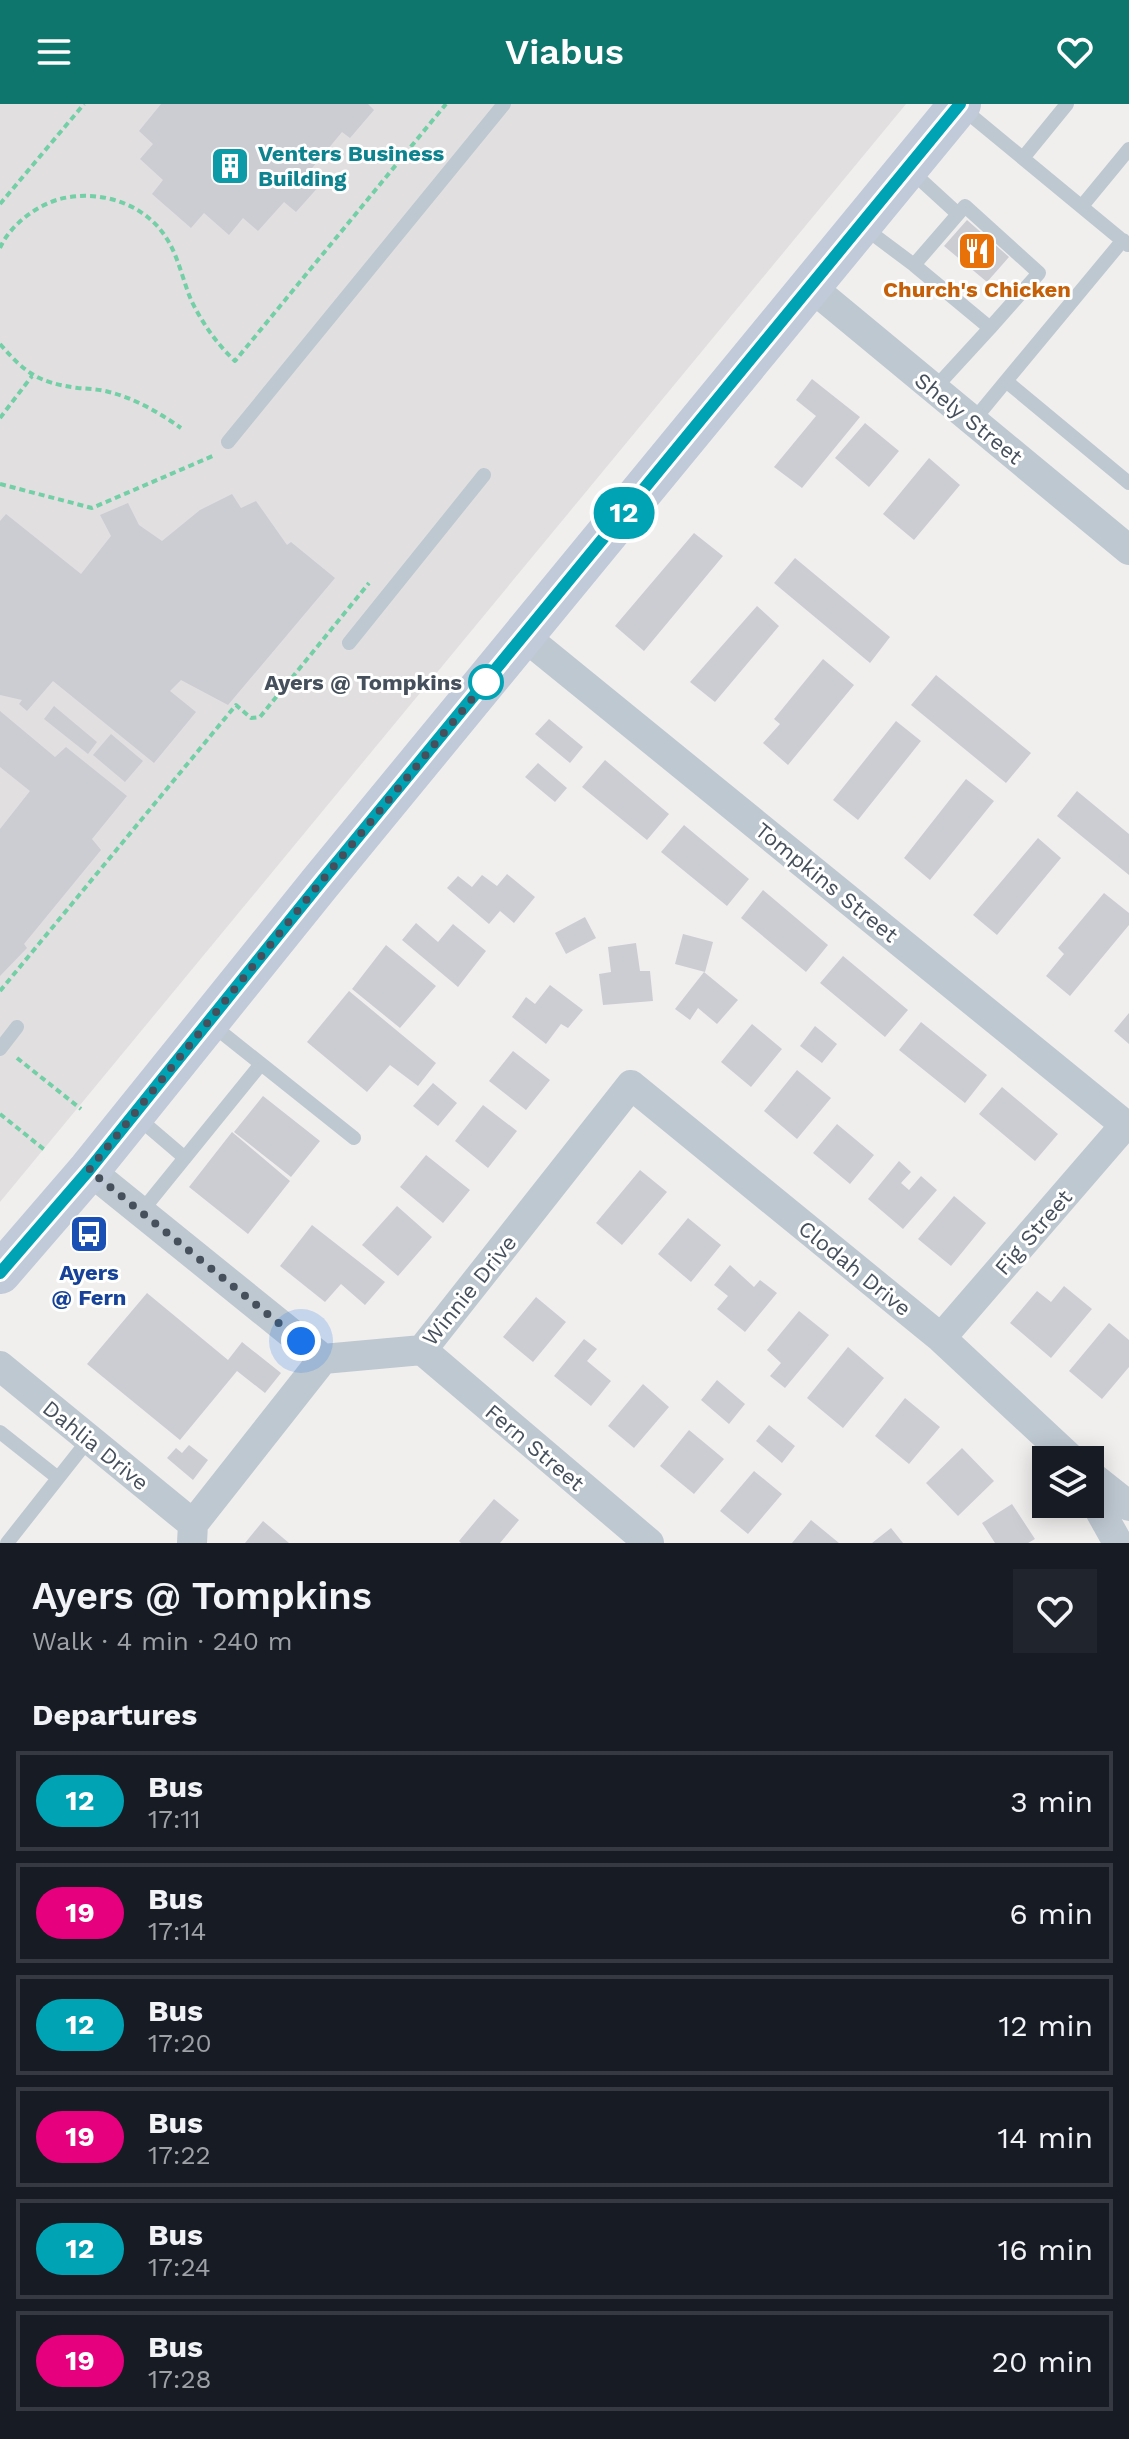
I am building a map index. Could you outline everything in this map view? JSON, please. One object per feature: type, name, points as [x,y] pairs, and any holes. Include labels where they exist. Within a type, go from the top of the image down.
[{"type":"main road","points":[[0,1273],[89,1170],[959,105]]},
{"type":"street","name":"Shely Street","points":[[810,286],[1129,550]]},
{"type":"street","name":"Tompkins Street","points":[[524,636],[1127,1127]]},
{"type":"street","name":"Clodah Drive","points":[[631,1085],[941,1338],[1057,1446]]},
{"type":"street","name":"Winnie Drive","points":[[323,1359],[422,1350],[631,1085]]},
{"type":"street","name":"Fig Street","points":[[941,1338],[1127,1127]]},
{"type":"street","points":[[89,1170],[323,1359],[193,1534]]},
{"type":"street","name":"Fern Street","points":[[422,1350],[649,1543]]},
{"type":"street","name":"Dahlia Drive","points":[[0,1366],[89,1439],[193,1534]]},
{"type":"street","points":[[1104,1486],[1129,1506]]},
{"type":"street","points":[[1104,1518],[1118,1543]]},
{"type":"lane","points":[[228,442],[504,104]]},
{"type":"lane","points":[[1023,158],[1067,104]]},
{"type":"lane","points":[[959,105],[1126,242],[973,421]]},
{"type":"lane","points":[[1082,206],[1129,149]]},
{"type":"lane","points":[[908,168],[958,214]]},
{"type":"lane","points":[[914,265],[965,206],[1039,273],[934,389]]},
{"type":"lane","points":[[862,225],[990,328]]},
{"type":"lane","points":[[1006,381],[1129,483]]},
{"type":"lane","points":[[349,643],[484,475]]},
{"type":"lane","points":[[208,1022],[354,1138]]},
{"type":"lane","points":[[1,1048],[17,1027]]},
{"type":"lane","points":[[141,1212],[261,1064]]},
{"type":"lane","points":[[133,1114],[185,1158]]},
{"type":"lane","points":[[0,1432],[58,1478]]},
{"type":"lane","points":[[7,1543],[89,1439]]},
{"type":"path","points":[[0,204],[84,104]]},
{"type":"path","points":[[0,248],[13,229],[44,203],[77,195],[106,196],[120,201],[145,215],[168,240],[193,302],[214,338],[235,361],[446,104]]},
{"type":"path","points":[[0,344],[32,376],[64,386],[108,392],[162,415],[181,428]]},
{"type":"path","points":[[0,418],[32,376]]},
{"type":"path","points":[[0,484],[92,508],[215,455]]},
{"type":"path","points":[[0,991],[236,705],[251,718],[260,717],[369,583]]},
{"type":"path","points":[[1,1048],[81,1109]]},
{"type":"path","points":[[0,1114],[46,1151]]},
{"type":"shaded area","points":[[0,104],[906,104],[0,1202]]},
{"type":"building","name":"Venters Business Building","points":[[161,104],[368,104],[374,110],[350,138],[342,132],[308,173],[321,184],[296,212],[284,202],[258,231],[243,218],[229,235],[204,213],[191,228],[152,194],[163,180],[140,159],[153,144],[139,131]]},
{"type":"building","name":"Church's Chicken","points":[[967,220],[1009,257],[987,282],[944,246]]},
{"type":"building","points":[[812,379],[860,417],[802,488],[774,467],[816,416],[796,400]]},
{"type":"building","points":[[865,423],[899,451],[869,487],[835,458]]},
{"type":"building","points":[[929,458],[960,485],[914,540],[883,514]]},
{"type":"building","points":[[232,494],[241,508],[256,501],[287,545],[291,542],[335,578],[228,705],[181,680],[170,691],[196,712],[154,763],[53,681],[27,711],[19,704],[22,700],[0,695],[0,521],[6,514],[81,574],[111,536],[100,515],[128,503],[139,525],[162,541],[200,510]]},
{"type":"building","points":[[694,533],[723,556],[644,651],[615,626]]},
{"type":"building","points":[[795,558],[890,637],[870,663],[774,583]]},
{"type":"building","points":[[757,606],[779,626],[715,702],[690,682]]},
{"type":"building","points":[[823,659],[854,685],[788,765],[763,743],[780,724],[774,719]]},
{"type":"building","points":[[936,675],[1031,753],[1006,783],[911,705]]},
{"type":"building","points":[[54,706],[97,742],[88,754],[44,719]]},
{"type":"building","points":[[0,711],[55,757],[66,747],[127,796],[92,839],[101,850],[24,944],[27,948],[0,976],[0,829],[30,791],[0,767]]},
{"type":"building","points":[[549,719],[583,747],[570,763],[535,734]]},
{"type":"building","points":[[896,721],[921,741],[858,820],[833,800]]},
{"type":"building","points":[[111,734],[143,761],[125,782],[93,755]]},
{"type":"building","points":[[605,760],[669,814],[647,840],[582,787]]},
{"type":"building","points":[[538,763],[567,788],[555,802],[525,777]]},
{"type":"building","points":[[966,779],[994,801],[930,880],[904,858]]},
{"type":"building","points":[[1077,791],[1129,834],[1129,875],[1057,816]]},
{"type":"building","points":[[684,825],[749,879],[727,906],[661,852]]},
{"type":"building","points":[[1038,838],[1061,858],[997,935],[973,915]]},
{"type":"building","points":[[507,874],[535,897],[514,923],[500,911],[489,924],[447,888],[458,876],[472,887],[482,875],[497,886]]},
{"type":"building","points":[[763,890],[828,945],[806,972],[741,918]]},
{"type":"building","points":[[1104,893],[1129,913],[1129,925],[1070,996],[1046,976],[1064,954],[1058,948]]},
{"type":"building","points":[[585,917],[596,938],[566,954],[555,933]]},
{"type":"building","points":[[416,923],[438,942],[453,924],[486,951],[458,987],[402,940]]},
{"type":"building","points":[[683,934],[713,942],[705,972],[675,964]]},
{"type":"building","points":[[636,943],[640,971],[650,971],[653,1001],[603,1005],[599,974],[611,972],[608,947]]},
{"type":"building","points":[[386,945],[436,986],[400,1028],[352,989]]},
{"type":"building","points":[[843,956],[908,1010],[885,1037],[820,983]]},
{"type":"building","points":[[704,972],[738,1000],[717,1024],[698,1008],[690,1020],[675,1009]]},
{"type":"building","points":[[550,985],[583,1010],[568,1028],[561,1024],[546,1044],[512,1017],[526,997],[535,1004]]},
{"type":"building","points":[[349,991],[436,1063],[418,1086],[390,1065],[367,1092],[307,1042]]},
{"type":"building","points":[[1129,1013],[1129,1044],[1114,1031]]},
{"type":"building","points":[[921,1022],[987,1075],[965,1103],[899,1050]]},
{"type":"building","points":[[752,1024],[782,1049],[751,1087],[721,1062]]},
{"type":"building","points":[[815,1026],[837,1044],[822,1063],[800,1046]]},
{"type":"building","points":[[513,1051],[550,1080],[526,1110],[489,1081]]},
{"type":"building","points":[[797,1070],[831,1098],[797,1139],[764,1111]]},
{"type":"building","points":[[433,1083],[457,1103],[438,1126],[413,1106]]},
{"type":"building","points":[[1002,1087],[1058,1134],[1035,1161],[979,1114]]},
{"type":"building","points":[[263,1096],[320,1141],[291,1177],[234,1132]]},
{"type":"building","points":[[483,1105],[517,1131],[488,1168],[455,1141]]},
{"type":"building","points":[[837,1124],[874,1155],[850,1184],[813,1153]]},
{"type":"building","points":[[232,1132],[290,1181],[248,1234],[189,1187]]},
{"type":"building","points":[[426,1155],[470,1190],[443,1223],[400,1187]]},
{"type":"building","points":[[899,1161],[911,1172],[901,1183],[909,1190],[921,1176],[937,1190],[903,1229],[868,1199]]},
{"type":"building","points":[[640,1170],[667,1192],[622,1245],[596,1223]]},
{"type":"building","points":[[954,1196],[986,1223],[951,1266],[918,1239]]},
{"type":"building","points":[[397,1206],[432,1237],[398,1276],[362,1245]]},
{"type":"building","points":[[688,1218],[721,1245],[691,1282],[658,1254]]},
{"type":"building","points":[[312,1225],[385,1282],[365,1305],[341,1284],[325,1302],[280,1266]]},
{"type":"building","points":[[730,1265],[754,1287],[760,1280],[777,1293],[745,1332],[717,1309],[728,1296],[714,1285]]},
{"type":"building","points":[[1064,1286],[1092,1309],[1051,1358],[1010,1323],[1037,1291],[1051,1302]]},
{"type":"building","points":[[147,1293],[228,1360],[242,1342],[281,1373],[265,1393],[237,1371],[180,1440],[87,1364]]},
{"type":"building","points":[[536,1297],[566,1322],[533,1362],[503,1337]]},
{"type":"building","points":[[799,1311],[829,1335],[785,1388],[770,1376],[781,1363],[767,1350]]},
{"type":"building","points":[[1109,1323],[1129,1340],[1129,1367],[1102,1399],[1069,1371]]},
{"type":"building","points":[[584,1339],[597,1349],[587,1361],[611,1381],[591,1406],[554,1376]]},
{"type":"building","points":[[848,1347],[884,1378],[843,1428],[807,1398]]},
{"type":"building","points":[[717,1380],[745,1404],[729,1424],[701,1400]]},
{"type":"building","points":[[643,1384],[669,1407],[634,1448],[608,1426]]},
{"type":"building","points":[[905,1398],[940,1427],[909,1464],[875,1436]]},
{"type":"building","points":[[769,1425],[795,1446],[782,1463],[756,1441]]},
{"type":"building","points":[[689,1430],[724,1459],[694,1494],[660,1466]]},
{"type":"building","points":[[189,1445],[208,1460],[193,1480],[167,1458],[176,1448],[182,1453]]},
{"type":"building","points":[[962,1448],[994,1481],[958,1516],[926,1483]]},
{"type":"building","points":[[754,1471],[782,1494],[748,1534],[720,1511]]},
{"type":"building","points":[[494,1499],[519,1520],[500,1543],[461,1543],[459,1541]]},
{"type":"building","points":[[1012,1504],[1035,1539],[1028,1543],[995,1543],[982,1523]]},
{"type":"building","points":[[811,1520],[839,1543],[792,1543]]},
{"type":"building","points":[[263,1521],[289,1543],[245,1543]]},
{"type":"building","points":[[891,1528],[903,1543],[872,1543]]},
{"type":"bus line","name":"12","points":[[0,1273],[89,1170],[320,883],[960,104]]},
{"type":"place","name":"Venters Business Building","points":[[230,166]]},
{"type":"place","name":"Church's Chicken","points":[[977,251]]},
{"type":"place","name":"Ayers @ Tompkins","points":[[486,682]]},
{"type":"place","name":"Ayers @ Fern","points":[[89,1234]]},
{"type":"route","points":[[301,1341],[89,1170],[486,682]]}]
